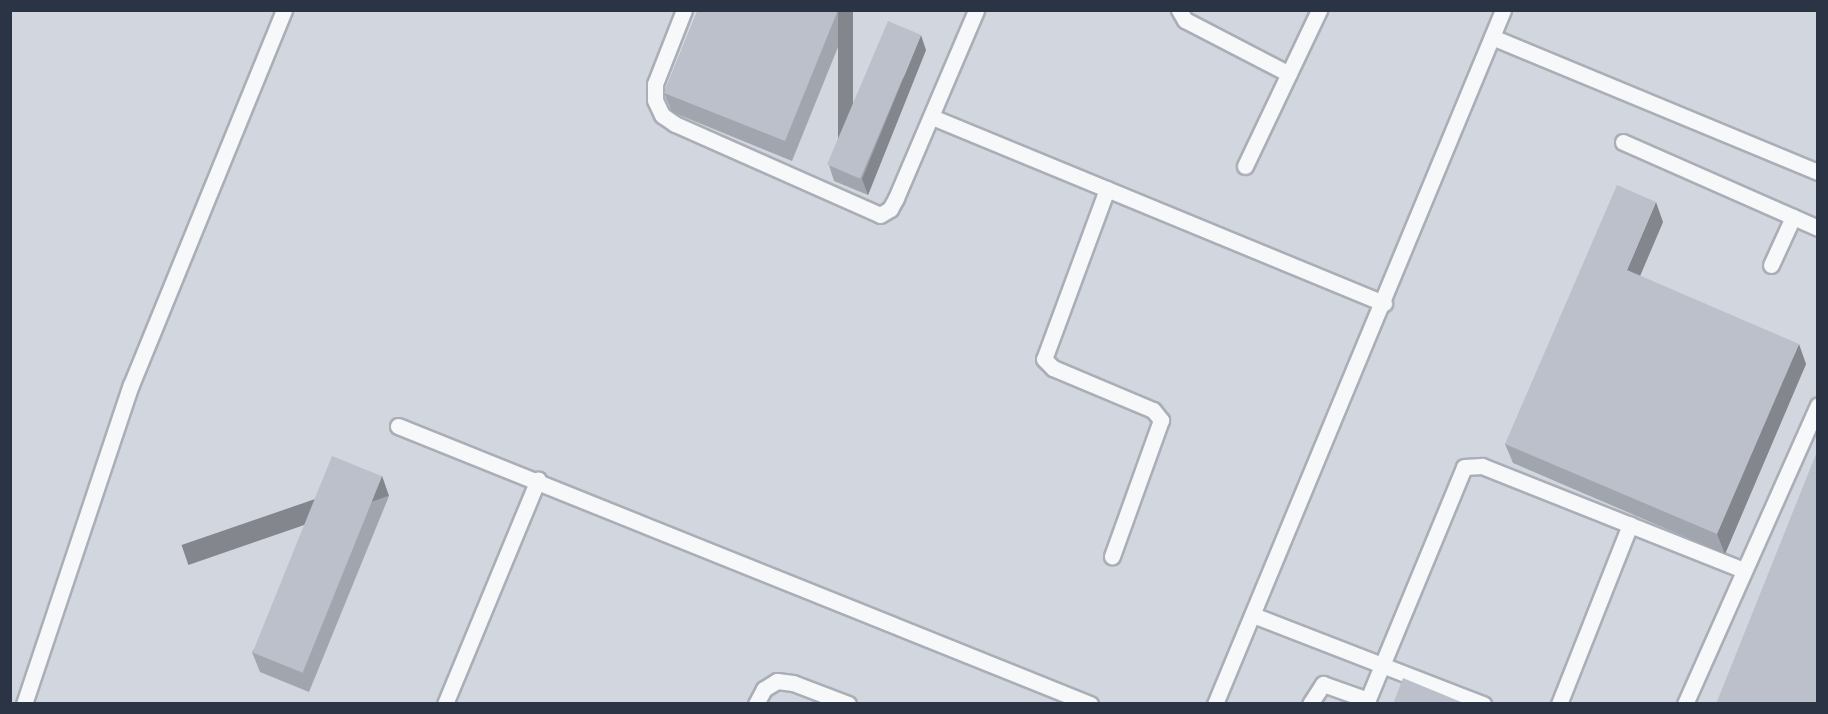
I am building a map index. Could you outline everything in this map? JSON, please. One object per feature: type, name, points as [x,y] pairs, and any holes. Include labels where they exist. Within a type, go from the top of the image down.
[{"type":"lane","points":[[24,704],[131,385],[284,10]]},
{"type":"lane","points":[[684,10],[655,84],[655,100],[662,115],[868,213],[880,215],[890,209],[932,117],[976,10]]},
{"type":"lane","points":[[1179,10],[1185,20],[1289,74]]},
{"type":"lane","points":[[1245,166],[1319,10]]},
{"type":"lane","points":[[1215,704],[1384,303],[1503,10]]},
{"type":"lane","points":[[1492,37],[1818,172]]},
{"type":"lane","points":[[932,117],[1384,303]]},
{"type":"lane","points":[[1623,142],[1818,228]]},
{"type":"lane","points":[[1107,189],[1044,359],[1053,368],[1153,410],[1161,420],[1112,556]]},
{"type":"lane","points":[[1771,266],[1793,217]]},
{"type":"lane","points":[[1685,704],[1818,405]]},
{"type":"lane","points":[[398,426],[538,479],[1090,704]]},
{"type":"lane","points":[[1310,704],[1323,684],[1367,702],[1464,467],[1482,466],[1744,570]]},
{"type":"lane","points":[[445,704],[538,479]]},
{"type":"lane","points":[[1559,704],[1630,525]]},
{"type":"lane","points":[[1253,615],[1483,704]]},
{"type":"lane","points":[[756,704],[764,689],[777,681],[793,682],[848,704]]},
{"type":"shaded area","points":[[11,11],[1817,11],[1817,703],[11,703]]},
{"type":"building","points":[[698,10],[838,10],[785,141],[664,93]]},
{"type":"building","points":[[888,21],[921,35],[860,179],[827,165]]},
{"type":"building","points":[[1617,185],[1656,202],[1627,270],[1799,344],[1717,534],[1505,444]]},
{"type":"building","points":[[1818,449],[1818,704],[1716,704]]},
{"type":"building","points":[[332,456],[382,476],[303,673],[253,653]]},
{"type":"building","points":[[1403,678],[1466,704],[1393,704]]}]
